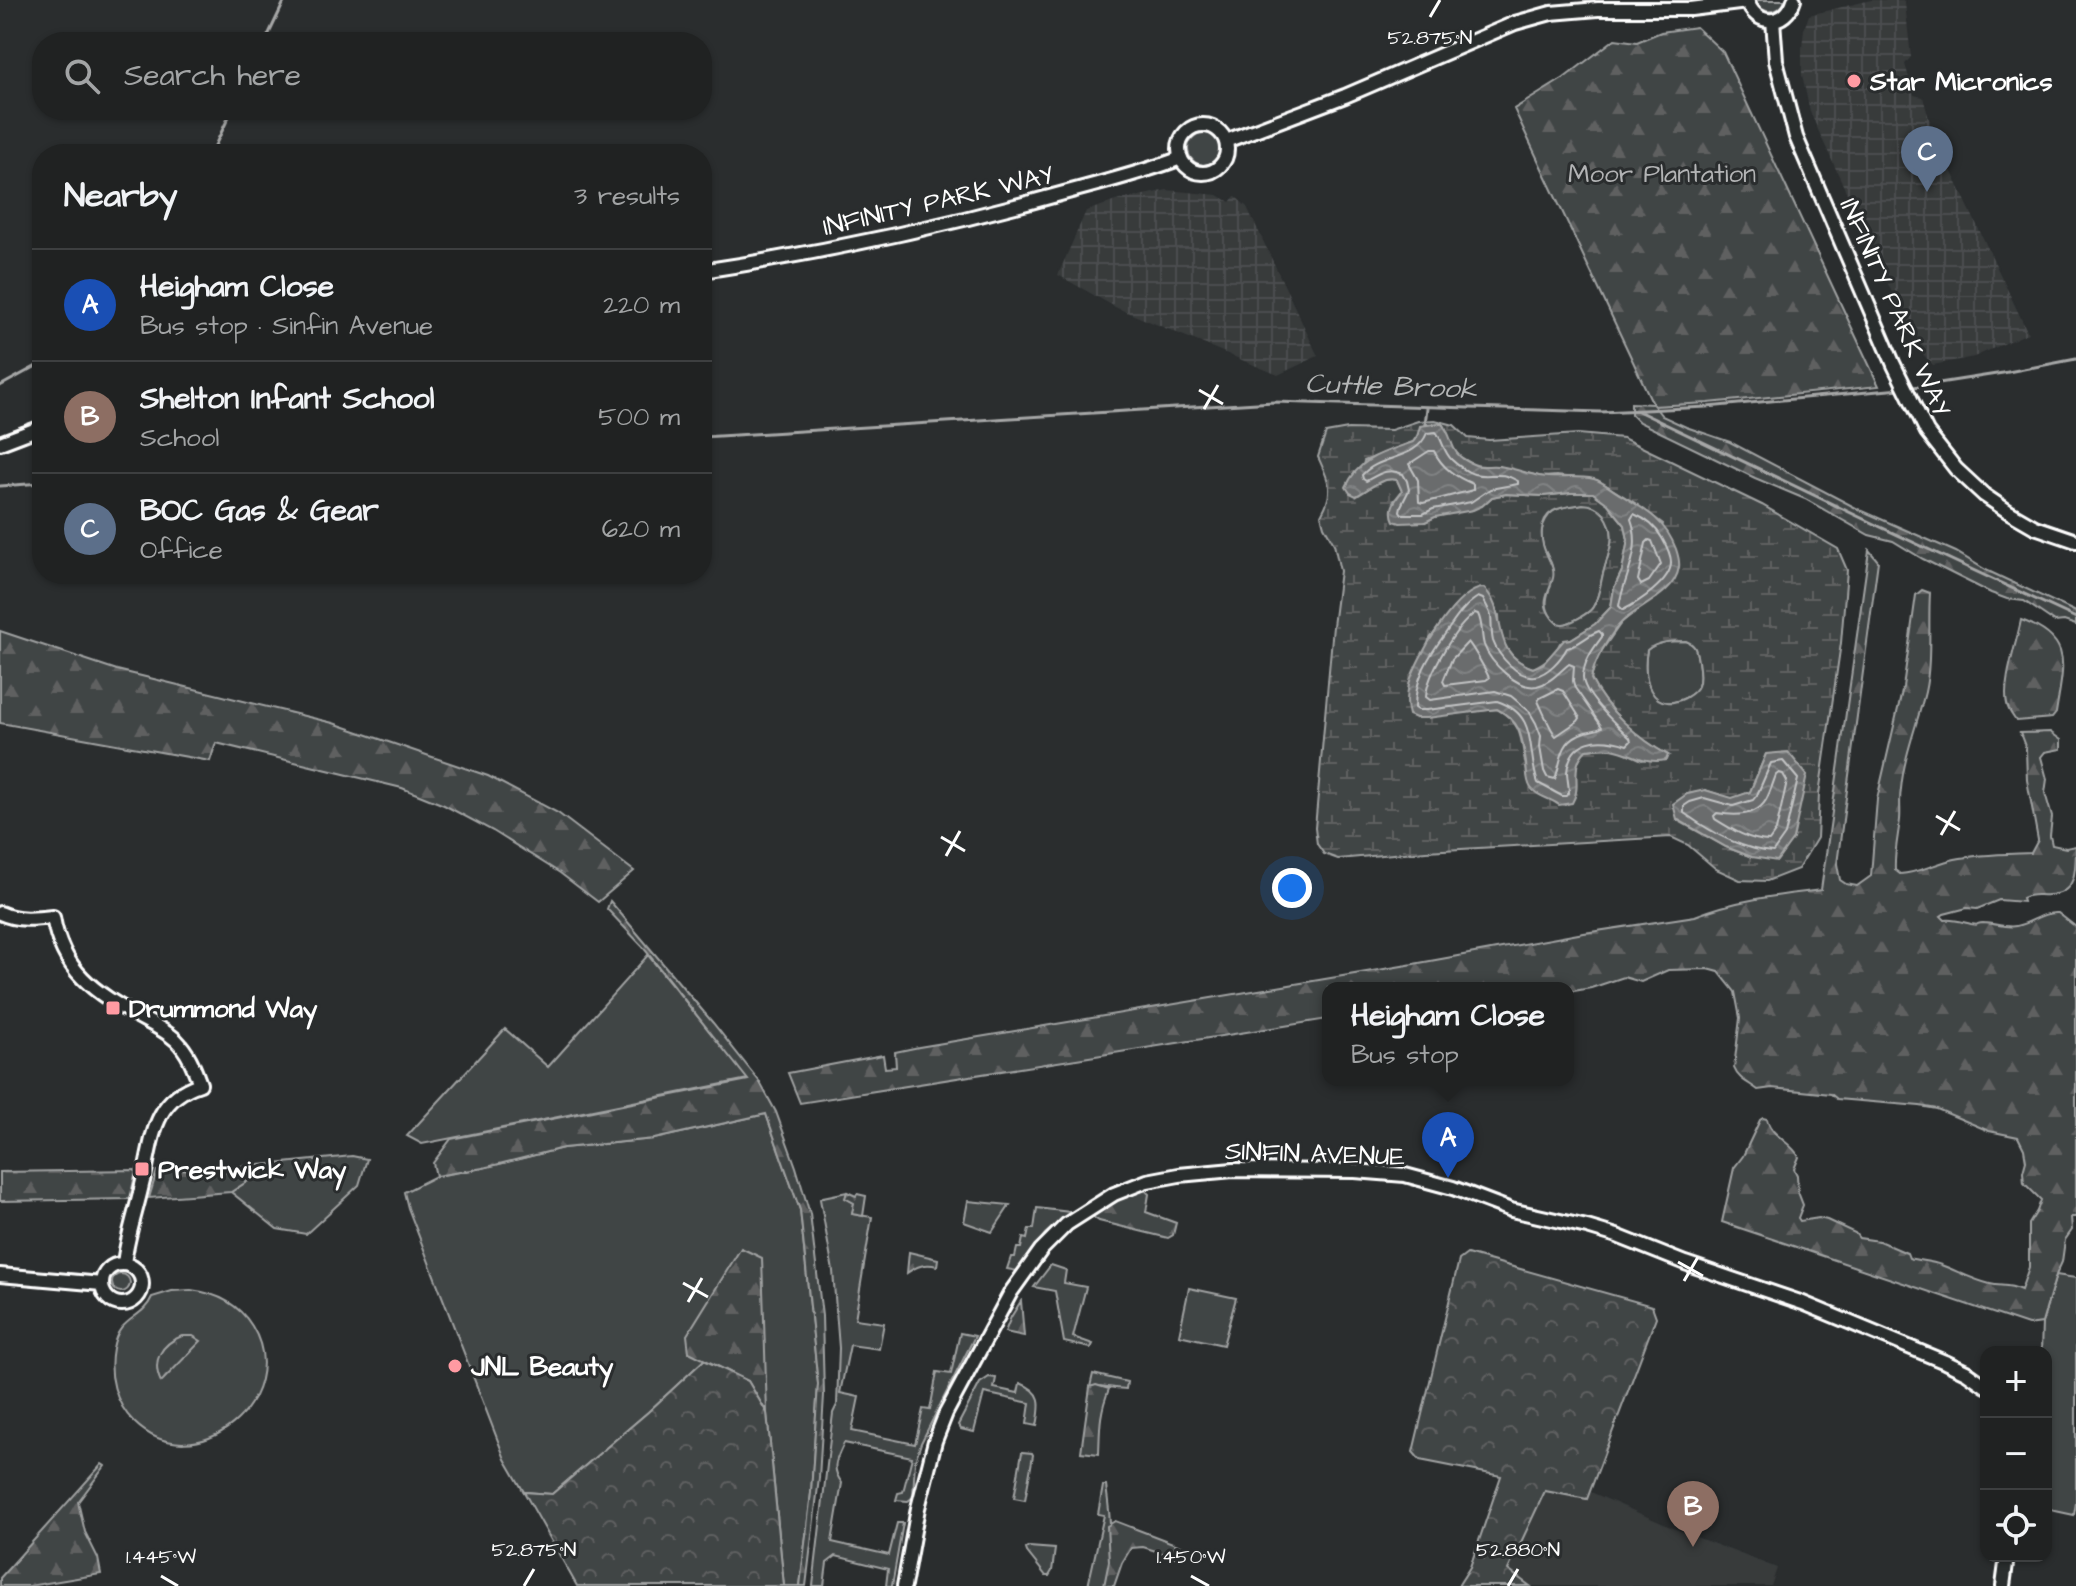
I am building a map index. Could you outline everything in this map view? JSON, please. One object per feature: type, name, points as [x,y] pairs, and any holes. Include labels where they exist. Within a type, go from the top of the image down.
[{"type":"street","points":[[1226,141],[1357,91],[1515,23],[1551,13],[1598,9],[1691,9],[1747,1],[1756,16],[1773,20],[1787,14],[1794,0]]},
{"type":"street","name":"INFINITY PARK WAY","points":[[1773,20],[1776,61],[1796,137],[1911,402],[1935,443],[1956,469],[1984,495],[2035,527],[2076,541]]},
{"type":"street","points":[[1207,125],[1222,133],[1226,141],[1226,158],[1215,170],[1199,173],[1185,165],[1181,158],[1179,150],[1184,134],[1190,128],[1207,125]]},
{"type":"street","name":"INFINITY PARK WAY","points":[[712,269],[827,250],[944,224],[1129,175],[1181,158]]},
{"type":"street","points":[[0,443],[32,431]]},
{"type":"street","points":[[0,913],[29,919],[53,917],[63,953],[75,971],[99,993],[175,1040],[192,1060],[200,1084],[177,1096],[157,1122],[130,1225],[124,1264]]},
{"type":"street","name":"SINFIN AVENUE","points":[[904,1586],[918,1508],[935,1441],[946,1413],[1021,1277],[1051,1238],[1082,1213],[1114,1194],[1147,1181],[1233,1170],[1355,1171],[1428,1180],[1511,1210],[1601,1231],[1803,1303],[1945,1362],[1980,1382]]},
{"type":"street","points":[[124,1264],[140,1275],[141,1288],[135,1298],[124,1304],[111,1301],[102,1284],[111,1267],[124,1264]]},
{"type":"street","points":[[0,1275],[102,1284]]},
{"type":"street","points":[[2003,1586],[2006,1562]]},
{"type":"shaded area","points":[[1871,0],[1903,0],[1905,3],[1911,57],[1905,64],[1914,95],[1923,97],[1932,130],[2028,333],[1974,357],[1933,365],[1917,348],[1810,112],[1802,75],[1804,29],[1809,15]]},
{"type":"shaded area","points":[[1167,190],[1218,195],[1230,202],[1235,196],[1247,207],[1318,356],[1278,375],[1117,308],[1058,275],[1086,211]]},
{"type":"shaded area","points":[[1552,1475],[1673,1528],[1777,1568],[1771,1586],[1500,1586]]},
{"type":"green space","points":[[1755,0],[1786,0],[1775,11],[1766,11]]},
{"type":"green space","name":"Moor Plantation","points":[[1696,27],[1723,52],[1879,386],[1654,406],[1662,416],[1730,442],[1858,509],[1956,552],[1986,570],[2076,612],[2076,625],[2055,622],[2024,601],[1991,593],[1893,541],[1869,535],[1805,499],[1639,422],[1631,414],[1631,403],[1653,404],[1514,109],[1564,78],[1615,39],[1637,42],[1661,32]]},
{"type":"green space","points":[[1204,133],[1215,138],[1220,149],[1215,160],[1204,165],[1193,160],[1188,149],[1193,138]]},
{"type":"green space","points":[[1435,420],[1454,425],[1468,438],[1489,440],[1578,434],[1623,438],[1762,505],[1838,549],[1847,570],[1841,643],[1819,794],[1817,838],[1798,869],[1767,881],[1740,880],[1716,869],[1688,845],[1671,837],[1338,859],[1324,854],[1317,844],[1315,828],[1340,571],[1334,544],[1321,515],[1328,499],[1329,486],[1318,457],[1326,433],[1348,429],[1391,430],[1418,421]],"holes":[[[1441,423],[1445,426],[1453,449],[1476,466],[1498,466],[1543,477],[1597,480],[1663,524],[1639,608],[1621,623],[1596,659],[1591,680],[1624,723],[1668,755],[1642,760],[1620,750],[1586,750],[1577,766],[1575,795],[1565,805],[1535,791],[1528,776],[1519,732],[1511,720],[1497,709],[1416,718],[1429,640],[1454,607],[1499,615],[1507,648],[1517,660],[1533,668],[1549,658],[1560,643],[1595,624],[1611,607],[1628,540],[1625,525],[1608,504],[1593,493],[1543,496],[1506,494],[1492,497],[1482,506],[1425,522],[1393,502],[1402,491],[1397,480],[1381,481],[1357,496],[1364,461],[1413,442],[1425,424]],[[1586,504],[1597,508],[1609,522],[1612,538],[1593,607],[1579,618],[1560,624],[1546,607],[1553,572],[1542,532],[1548,515],[1564,507]],[[1670,641],[1686,641],[1695,648],[1699,670],[1699,683],[1694,692],[1673,702],[1656,697],[1647,681],[1646,671],[1647,650]],[[1766,754],[1752,857],[1726,847],[1677,820],[1705,790],[1732,799],[1750,792]]]},
{"type":"green space","points":[[1583,504],[1595,506],[1604,514],[1611,530],[1611,545],[1593,607],[1579,618],[1560,624],[1548,611],[1547,598],[1553,573],[1543,545],[1542,530],[1552,512]]},
{"type":"green space","points":[[1869,550],[1878,561],[1837,864],[1840,880],[1857,886],[1871,876],[1877,799],[1903,687],[1916,595],[1922,590],[1930,593],[1928,668],[1925,692],[1903,777],[1895,870],[1900,874],[1964,857],[2031,853],[2038,840],[2027,780],[2026,749],[2020,733],[2050,732],[2061,740],[2061,749],[2045,752],[2041,757],[2047,779],[2045,793],[2052,817],[2052,845],[2066,848],[2076,846],[2075,872],[2069,886],[2057,894],[2026,896],[2022,898],[2023,902],[1999,900],[1977,909],[1967,908],[1941,916],[1945,920],[1974,925],[2012,926],[2058,913],[2076,927],[2076,1217],[2071,1217],[2072,1230],[2065,1240],[2062,1262],[2042,1323],[2028,1325],[1722,1222],[1734,1168],[1763,1118],[1799,1157],[1794,1169],[1803,1205],[1798,1218],[1800,1221],[1827,1220],[1859,1238],[1879,1241],[1907,1253],[1909,1258],[1937,1264],[1994,1285],[2021,1290],[2029,1267],[2029,1224],[2041,1200],[2024,1183],[2026,1161],[2018,1137],[1989,1131],[1937,1109],[1837,1099],[1831,1094],[1772,1088],[1758,1090],[1738,1075],[1734,1068],[1740,1018],[1735,992],[1719,972],[1708,969],[1668,970],[1641,982],[1624,977],[1574,991],[1574,982],[1322,982],[1322,1020],[800,1103],[788,1073],[883,1055],[885,1068],[896,1067],[895,1052],[919,1047],[1695,916],[1741,902],[1821,890]]},
{"type":"green space","points":[[2021,620],[2050,636],[2058,645],[2061,681],[2056,713],[2052,718],[2016,721],[2008,706],[2008,674]]},
{"type":"green space","points":[[0,631],[117,670],[333,723],[488,776],[558,813],[634,871],[598,902],[560,873],[493,831],[444,805],[402,788],[216,743],[210,761],[0,723]]},
{"type":"green space","points":[[1686,641],[1696,651],[1700,673],[1698,686],[1685,698],[1663,702],[1656,698],[1647,681],[1647,650],[1660,643]]},
{"type":"green space","points":[[610,901],[759,1081],[776,1112],[810,1214],[822,1316],[824,1395],[819,1478],[806,1586],[800,1586],[811,1493],[818,1384],[800,1210],[766,1114],[654,1139],[563,1148],[436,1176],[433,1163],[451,1139],[748,1080],[642,946],[607,909]]},
{"type":"green space","points":[[648,955],[748,1079],[422,1144],[407,1136],[505,1029],[548,1067]]},
{"type":"green space","points":[[766,1114],[800,1210],[818,1384],[811,1493],[800,1586],[784,1586],[767,1413],[704,1360],[552,1494],[524,1492],[505,1459],[404,1192],[436,1176],[563,1148],[654,1139]]},
{"type":"green space","points":[[352,1156],[367,1159],[359,1185],[306,1234],[277,1229],[231,1192],[274,1164]]},
{"type":"green space","points":[[274,1164],[231,1192],[149,1198],[157,1171]]},
{"type":"green space","points":[[136,1170],[130,1199],[0,1201],[0,1172]]},
{"type":"green space","points":[[1145,1190],[1149,1194],[1146,1212],[1176,1223],[1173,1235],[1168,1238],[1099,1221],[1090,1215],[1102,1206]]},
{"type":"green space","points":[[847,1192],[846,1198],[854,1203],[852,1214],[872,1217],[855,1319],[884,1323],[879,1349],[850,1345],[840,1393],[859,1397],[852,1431],[915,1444],[923,1409],[930,1410],[937,1372],[951,1374],[960,1333],[975,1336],[921,1443],[915,1461],[913,1497],[908,1501],[896,1500],[898,1493],[903,1492],[912,1457],[844,1443],[837,1458],[836,1472],[842,1483],[832,1542],[889,1555],[897,1523],[903,1523],[892,1586],[886,1586],[888,1569],[836,1556],[827,1563],[824,1586],[813,1586],[833,1413],[837,1405],[839,1348],[833,1271],[820,1199]]},
{"type":"green space","points":[[847,1192],[866,1196],[863,1216],[852,1214],[854,1203],[845,1198]]},
{"type":"green space","points":[[968,1201],[1010,1205],[992,1232],[964,1222]]},
{"type":"green space","points":[[1037,1208],[1070,1212],[1045,1234],[1017,1271],[1007,1269],[1017,1248],[1021,1248],[1023,1238],[1027,1239],[1029,1229],[1034,1229]]},
{"type":"green space","points":[[741,1248],[762,1258],[767,1413],[748,1381],[689,1352],[687,1335]]},
{"type":"green space","points":[[909,1252],[938,1259],[937,1266],[921,1266],[907,1273]]},
{"type":"green space","points":[[1467,1254],[1652,1306],[1656,1317],[1587,1499],[1545,1491],[1508,1570],[1530,1586],[1458,1586],[1470,1567],[1501,1476],[1420,1460],[1413,1452],[1459,1260]]},
{"type":"green space","points":[[1051,1265],[1066,1270],[1064,1283],[1086,1287],[1073,1337],[1093,1344],[1091,1348],[1064,1342],[1055,1291],[1034,1287]]},
{"type":"green space","points":[[121,1274],[130,1283],[121,1292],[112,1283]]},
{"type":"green space","points":[[2056,1275],[2076,1278],[2074,1515],[2052,1510],[2052,1346],[2041,1346],[2042,1323]]},
{"type":"green space","points":[[1189,1288],[1236,1298],[1223,1345],[1179,1335]]},
{"type":"green space","points":[[191,1290],[218,1297],[233,1305],[246,1318],[262,1353],[261,1380],[250,1404],[233,1424],[210,1437],[185,1443],[159,1438],[127,1414],[114,1388],[112,1358],[120,1330],[143,1310],[152,1297]]},
{"type":"green space","points":[[1021,1301],[1024,1336],[1005,1332]]},
{"type":"green space","points":[[182,1336],[193,1336],[201,1341],[161,1382],[157,1367],[160,1354],[168,1344]]},
{"type":"green space","points":[[704,1360],[748,1381],[767,1413],[784,1586],[577,1586],[524,1492],[552,1494]]},
{"type":"green space","points":[[1093,1374],[1127,1382],[1126,1389],[1090,1387]]},
{"type":"green space","points":[[989,1377],[996,1378],[994,1388],[1018,1393],[1020,1383],[1033,1390],[1040,1405],[1037,1426],[1027,1424],[1030,1403],[984,1393],[974,1432],[961,1429],[958,1425],[980,1383]]},
{"type":"green space","points":[[1096,1385],[1109,1389],[1102,1414],[1099,1454],[1081,1452],[1090,1387]]},
{"type":"green space","points":[[1022,1452],[1033,1455],[1025,1500],[1014,1498]]},
{"type":"green space","points":[[102,1464],[105,1466],[78,1502],[85,1532],[98,1558],[101,1574],[29,1586],[0,1586],[0,1578]]},
{"type":"green space","points":[[1103,1486],[1106,1486],[1111,1536],[1107,1586],[1088,1586],[1104,1515],[1098,1514]]},
{"type":"green space","points":[[1115,1521],[1186,1548],[1182,1559],[1143,1547],[1131,1548],[1114,1586],[1104,1586],[1109,1561],[1107,1526]]},
{"type":"green space","points":[[1029,1547],[1055,1549],[1049,1576],[1027,1552]]},
{"type":"water","points":[[1441,423],[1464,460],[1539,476],[1594,479],[1646,511],[1666,530],[1679,558],[1676,576],[1664,592],[1618,626],[1599,657],[1591,679],[1614,712],[1646,741],[1668,755],[1666,760],[1648,760],[1612,749],[1586,750],[1578,763],[1572,803],[1559,805],[1531,788],[1516,725],[1497,709],[1427,718],[1409,715],[1407,695],[1413,673],[1428,643],[1461,599],[1484,588],[1492,599],[1510,653],[1533,668],[1543,664],[1564,640],[1595,624],[1611,607],[1628,540],[1625,525],[1608,504],[1593,493],[1543,496],[1506,494],[1492,497],[1473,510],[1435,517],[1425,522],[1400,523],[1394,521],[1392,512],[1402,491],[1397,480],[1381,481],[1356,496],[1350,493],[1346,487],[1351,477],[1366,462],[1413,442],[1420,426]]},
{"type":"water","points":[[1788,752],[1807,775],[1793,839],[1777,861],[1752,857],[1726,847],[1677,819],[1673,804],[1687,794],[1705,790],[1732,798],[1750,792],[1766,754]]},
{"type":"waterway","points":[[270,32],[285,0]]},
{"type":"waterway","points":[[216,144],[227,120]]},
{"type":"waterway","name":"Cuttle Brook","points":[[1907,388],[2076,359]]},
{"type":"waterway","points":[[0,386],[32,368]]},
{"type":"waterway","name":"Cuttle Brook","points":[[712,436],[1274,402],[1601,412],[1707,407],[1900,389]]},
{"type":"waterway","points":[[1425,424],[1427,408]]},
{"type":"waterway","points":[[1638,411],[2076,618]]},
{"type":"waterway","name":"Cuttle Brook","points":[[0,486],[32,484]]},
{"type":"place","name":"Star Micronics","points":[[1854,81]]},
{"type":"place","name":"BOC Gas & Gear","points":[[1927,192]]},
{"type":"place","name":"Drummond Way","points":[[113,1008]]},
{"type":"place","name":"Prestwick Way","points":[[142,1169]]},
{"type":"place","name":"Heigham Close","points":[[1448,1178]]},
{"type":"place","name":"JNL Beauty","points":[[455,1366]]},
{"type":"place","name":"Shelton Infant School","points":[[1693,1547]]}]
